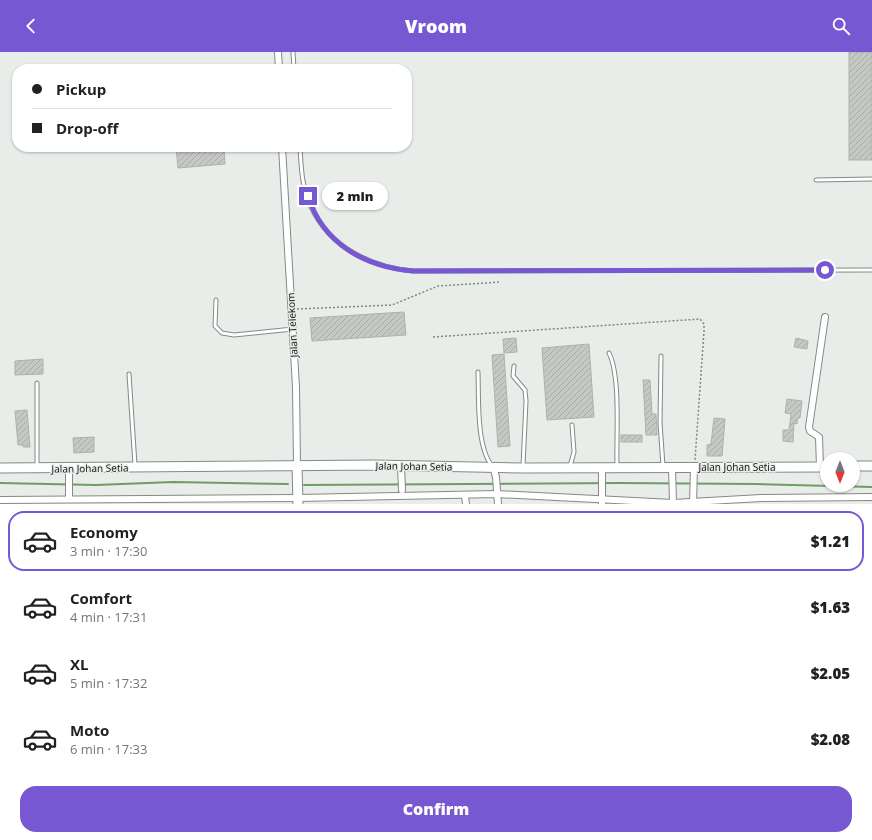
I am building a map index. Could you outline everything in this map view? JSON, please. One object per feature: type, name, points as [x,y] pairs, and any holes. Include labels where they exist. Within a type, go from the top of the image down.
[{"type":"main road","name":"Jalan Johan Setia","points":[[0,468],[37,468],[69,472],[136,467],[297,465],[401,468],[569,467],[602,472],[617,467],[668,468],[694,472],[820,467]]},
{"type":"main road","name":"Jalan Telekom","points":[[297,465],[298,501]]},
{"type":"main road","points":[[860,466],[872,466]]},
{"type":"street","points":[[278,52],[278,64]]},
{"type":"street","name":"Jalan Telekom","points":[[282,152],[296,387],[297,465]]},
{"type":"street","points":[[822,452],[819,437],[810,431],[809,427],[825,317]]},
{"type":"street","points":[[493,467],[496,477],[498,504]]},
{"type":"street","points":[[401,468],[402,490]]},
{"type":"street","points":[[668,468],[672,479],[673,502]]},
{"type":"street","points":[[69,472],[70,499]]},
{"type":"street","points":[[602,472],[602,502]]},
{"type":"street","points":[[694,472],[694,500]]},
{"type":"street","points":[[0,500],[34,502],[70,499],[298,501],[402,495],[465,496],[497,492],[602,502],[644,503],[694,500],[760,501],[872,497]]},
{"type":"street","points":[[465,496],[466,504]]},
{"type":"street","points":[[841,504],[843,497]]},
{"type":"lane","points":[[293,52],[294,64]]},
{"type":"lane","points":[[301,152],[304,186],[311,207],[324,228],[338,242],[354,254],[375,264],[392,269],[413,271],[872,270]]},
{"type":"lane","points":[[816,180],[872,179]]},
{"type":"lane","points":[[216,300],[215,326],[222,333],[234,335],[293,329]]},
{"type":"lane","points":[[609,353],[614,363],[616,380],[617,467]]},
{"type":"lane","points":[[661,356],[660,423],[668,468]]},
{"type":"lane","points":[[514,366],[513,376],[525,390],[526,401],[523,468]]},
{"type":"lane","points":[[478,372],[480,420],[485,458],[493,467]]},
{"type":"lane","points":[[129,374],[136,467]]},
{"type":"lane","points":[[36,383],[37,468]]},
{"type":"lane","points":[[569,467],[574,452],[572,425]]},
{"type":"path","points":[[292,309],[392,305],[438,286],[501,282]]},
{"type":"building","points":[[849,52],[872,52],[872,160],[849,160]]},
{"type":"building","points":[[176,152],[224,152],[225,164],[178,168]]},
{"type":"building","points":[[404,312],[406,335],[312,341],[310,318]]},
{"type":"building","points":[[516,338],[517,352],[504,353],[503,339]]},
{"type":"building","points":[[796,338],[808,341],[807,349],[794,347]]},
{"type":"building","points":[[589,344],[594,417],[547,420],[542,348]]},
{"type":"building","points":[[504,354],[510,446],[498,447],[492,355]]},
{"type":"building","points":[[43,359],[43,374],[15,375],[15,361]]},
{"type":"building","points":[[643,380],[650,380],[652,414],[656,414],[657,435],[646,435]]},
{"type":"building","points":[[787,399],[802,401],[800,418],[798,418],[797,424],[794,423],[793,442],[783,441],[783,430],[789,430],[791,414],[785,413]]},
{"type":"building","points":[[27,410],[30,447],[23,447],[23,445],[18,445],[15,411]]},
{"type":"building","points":[[714,418],[725,419],[722,456],[707,456],[707,445],[711,444]]},
{"type":"building","points":[[621,435],[642,435],[642,442],[621,442]]},
{"type":"building","points":[[94,437],[94,452],[74,453],[73,438]]},
{"type":"waterway","points":[[0,483],[96,485],[173,482],[288,484]]},
{"type":"waterway","points":[[304,485],[620,483],[872,487]]},
{"type":"route","points":[[308,196],[311,207],[324,228],[338,242],[354,254],[375,264],[392,269],[413,271],[825,270]]}]
